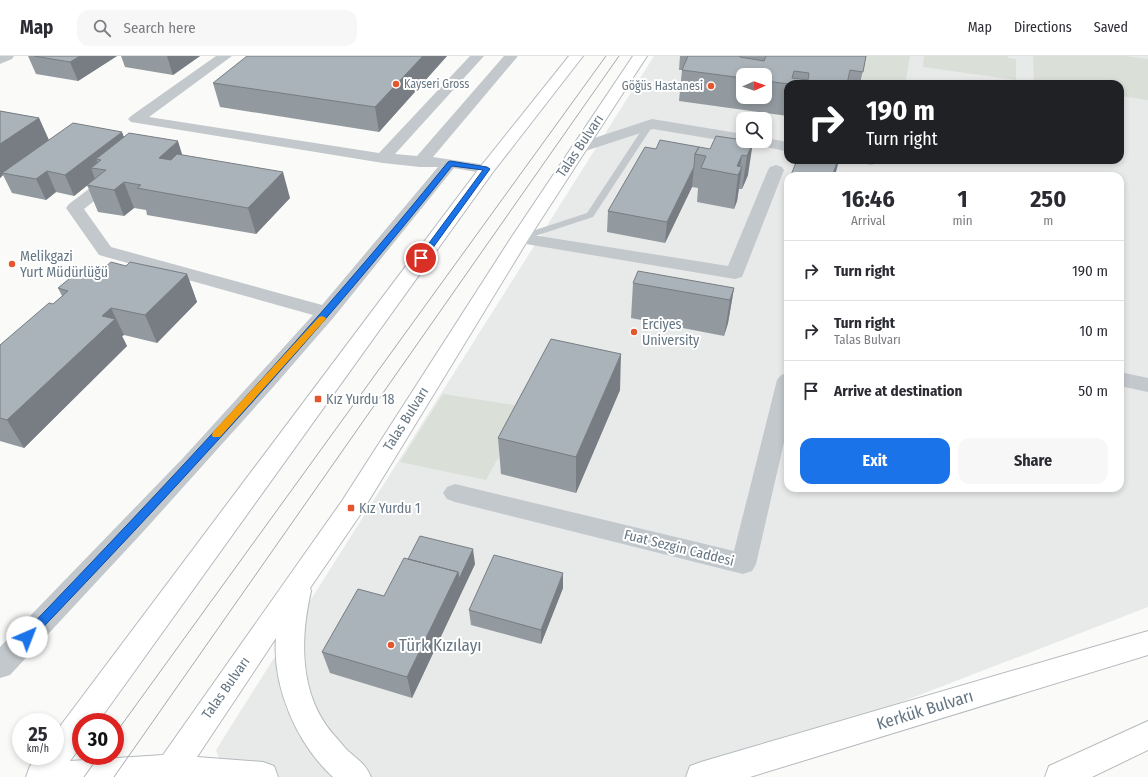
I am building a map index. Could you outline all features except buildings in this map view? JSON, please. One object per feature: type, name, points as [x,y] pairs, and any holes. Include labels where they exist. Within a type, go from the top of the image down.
[{"type":"main road","points":[[88,713],[487,169],[576,56]]},
{"type":"main road","name":"Talas Bulvarı","points":[[167,773],[355,501],[520,238],[640,56]]},
{"type":"main road","points":[[302,578],[294,604],[289,631],[289,660],[295,691],[307,721],[323,745],[343,767],[356,777]]},
{"type":"main road","name":"Kerkük Bulvarı","points":[[701,777],[1148,643]]},
{"type":"main road","points":[[41,777],[72,734]]},
{"type":"main road","points":[[1060,777],[1148,735]]},
{"type":"main road","points":[[60,777],[167,773],[263,777]]},
{"type":"street","points":[[0,60],[7,56]]},
{"type":"street","points":[[225,56],[136,119],[383,158],[420,162],[450,163],[487,169]]},
{"type":"street","points":[[383,158],[477,56]]},
{"type":"street","points":[[420,162],[511,56]]},
{"type":"street","points":[[579,148],[652,124],[736,138]]},
{"type":"street","points":[[175,142],[218,132]]},
{"type":"street","points":[[772,144],[784,146]]},
{"type":"street","points":[[0,666],[152,506],[327,313],[401,225],[450,163]]},
{"type":"street","points":[[129,166],[75,208],[105,251],[327,313]]},
{"type":"street","points":[[520,238],[735,273],[776,170]]},
{"type":"street","points":[[1124,380],[1148,385]]},
{"type":"street","name":"Fuat Sezgin Caddesi","points":[[455,493],[742,564],[784,396]]},
{"type":"lane","points":[[520,238],[590,214],[646,130]]},
{"type":"shaded area","name":"Erciyes University","points":[[654,56],[1148,56],[1148,607],[707,777],[225,777],[216,750]]},
{"type":"shaded area","points":[[699,56],[910,56],[906,80],[861,80],[863,65]]},
{"type":"shaded area","points":[[924,56],[1008,56],[1008,58],[1016,59],[1016,80],[923,67]]},
{"type":"shaded area","points":[[1033,56],[1125,56],[1148,59],[1148,100],[1124,97],[1124,80],[1034,80]]},
{"type":"shaded area","points":[[443,394],[526,407],[486,480],[400,462]]},
{"type":"tram line","points":[[124,722],[606,56]]},
{"type":"tram line","points":[[114,777],[619,56]]},
{"type":"tram line","points":[[84,777],[93,765]]},
{"type":"slow traffic","points":[[217,435],[322,318]]},
{"type":"place","name":"Kayseri Gross","points":[[396,84]]},
{"type":"place","name":"Göğüs Hastanesi","points":[[711,86]]},
{"type":"place","name":"Melikgazi Yurt Müdürlüğü","points":[[12,264]]},
{"type":"place","name":"Erciyes University","points":[[634,332]]},
{"type":"place","name":"Kız Yurdu 18","points":[[318,399]]},
{"type":"place","name":"Kız Yurdu 1","points":[[351,508]]},
{"type":"place","name":"Türk Kızılayı","points":[[391,645]]},
{"type":"route","points":[[27,637],[152,506],[327,313],[401,225],[450,163],[487,169],[421,258]]}]
